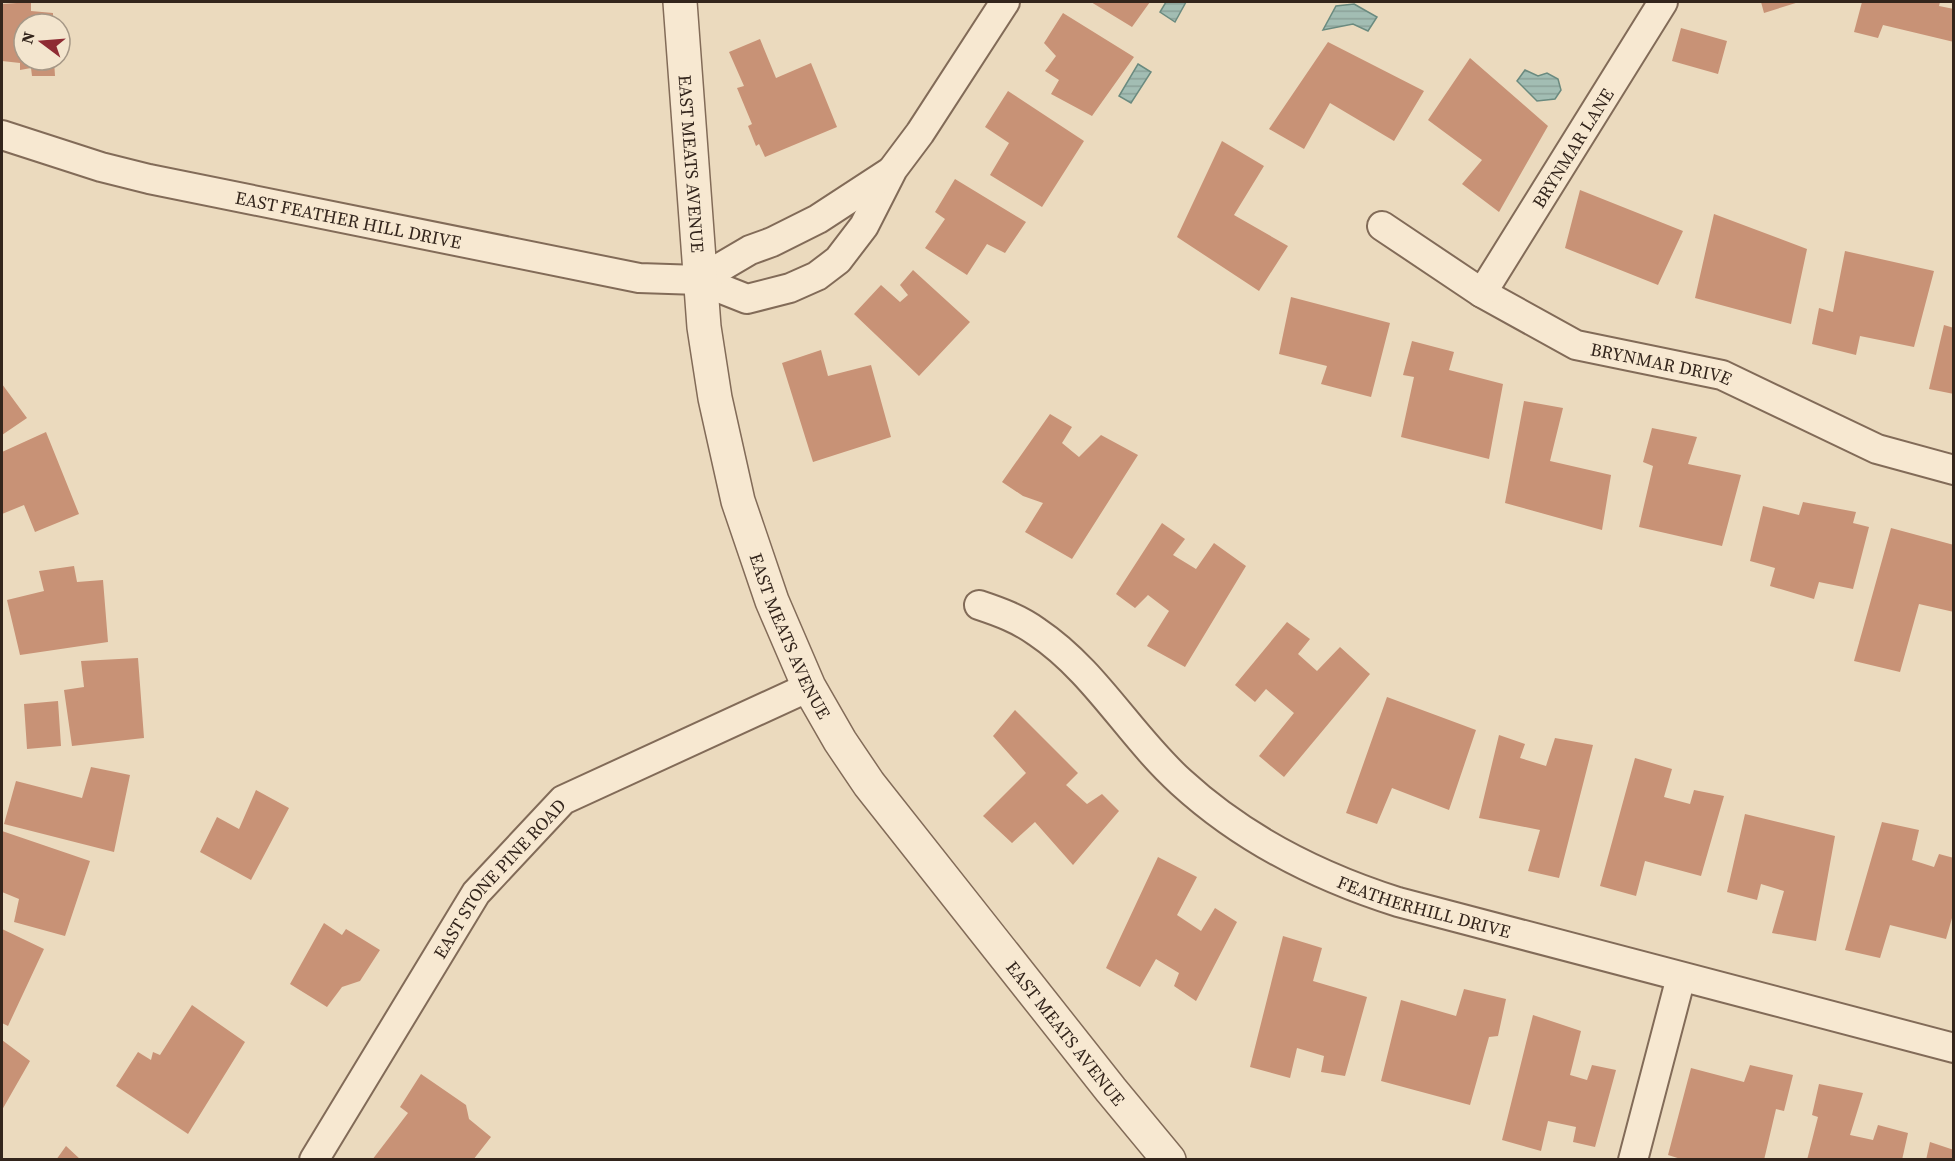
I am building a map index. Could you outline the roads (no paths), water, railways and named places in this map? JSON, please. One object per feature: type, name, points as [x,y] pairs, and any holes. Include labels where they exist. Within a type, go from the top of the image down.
[{"type":"street","name":"EAST MEATS AVENUE","points":[[680,2],[704,327],[715,398],[738,501],[772,600],[809,687],[840,741],[869,784],[1169,1160]]},
{"type":"street","points":[[699,279],[747,299],[790,288],[818,276],[838,260],[864,226],[893,169],[920,133],[1005,2]]},
{"type":"street","name":"BRYNMAR LANE","points":[[1482,293],[1663,2]]},
{"type":"street","name":"EAST FEATHER HILL DRIVE","points":[[2,135],[149,179],[639,278],[699,279]]},
{"type":"street","points":[[699,279],[750,250],[772,242],[818,219],[893,169]]},
{"type":"street","name":"BRYNMAR DRIVE","points":[[1382,226],[1482,293],[1576,345],[1722,375],[1877,449],[1953,470]]},
{"type":"street","name":"FEATHERHILL DRIVE","points":[[980,605],[1020,621],[1051,642],[1082,671],[1134,734],[1181,783],[1253,836],[1295,861],[1335,880],[1398,902],[1953,1048]]},
{"type":"street","name":"EAST STONE PINE ROAD","points":[[314,1160],[476,893],[563,800],[809,687]]},
{"type":"street","points":[[1634,1160],[1681,977]]}]
